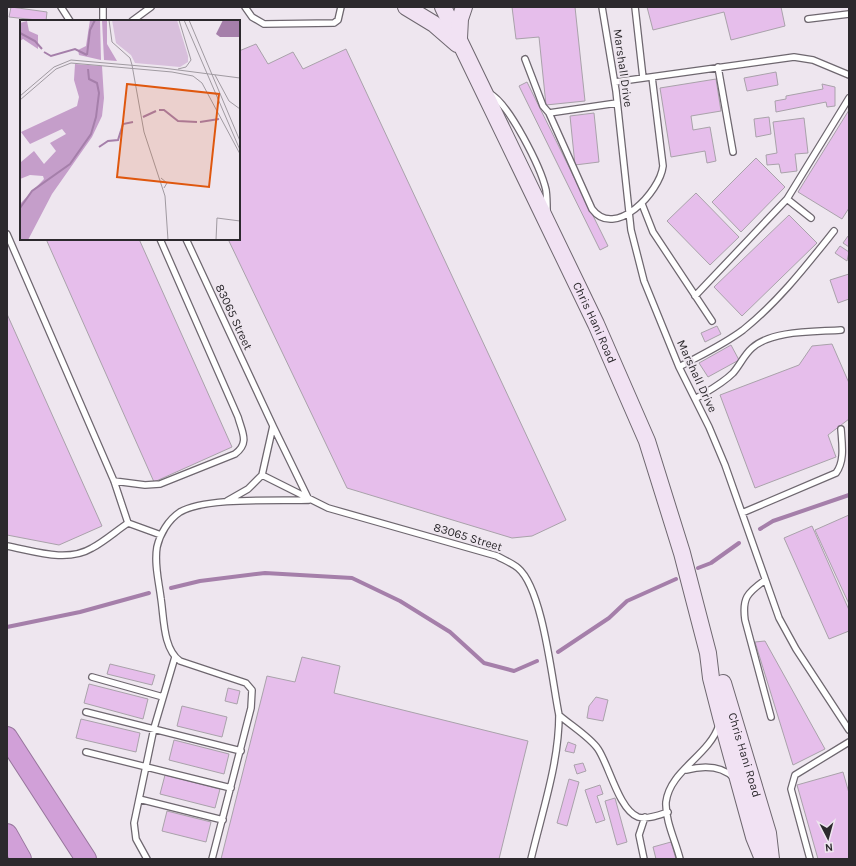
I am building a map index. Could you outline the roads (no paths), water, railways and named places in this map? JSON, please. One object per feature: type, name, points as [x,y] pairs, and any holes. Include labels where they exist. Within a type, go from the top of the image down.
[{"type":"highway","points":[[7,736],[86,859]]},
{"type":"highway","points":[[7,834],[21,859]]},
{"type":"main road","points":[[406,7],[434,24],[462,47]]},
{"type":"main road","name":"Chris Hani Road","points":[[443,7],[611,357],[647,441],[682,553],[708,653],[711,678],[721,717],[754,837],[763,859]]},
{"type":"main road","points":[[462,47],[459,29],[464,7]]},
{"type":"main road","name":"Chris Hani Road","points":[[708,653],[723,683],[768,833],[771,859]]},
{"type":"lane","points":[[61,7],[69,20]]},
{"type":"lane","points":[[103,7],[103,20]]},
{"type":"lane","points":[[133,20],[151,7]]},
{"type":"lane","points":[[245,7],[258,22],[272,25],[334,23],[338,20],[342,7]]},
{"type":"lane","name":"Marshall Drive","points":[[602,7],[617,103],[628,214],[632,238],[644,282],[679,366],[725,465],[779,618],[796,649],[849,730]]},
{"type":"lane","points":[[635,7],[643,78]]},
{"type":"lane","points":[[808,19],[849,14]]},
{"type":"lane","points":[[614,82],[774,59],[803,58],[849,75]]},
{"type":"lane","points":[[525,60],[544,106],[549,113],[592,209],[598,216],[608,219],[628,214],[642,204],[662,176],[663,166],[652,77]]},
{"type":"lane","points":[[718,67],[733,152]]},
{"type":"lane","points":[[695,296],[787,199],[849,98]]},
{"type":"lane","points":[[549,113],[617,103]]},
{"type":"lane","points":[[787,199],[811,218]]},
{"type":"lane","points":[[642,204],[653,232],[712,321]]},
{"type":"lane","points":[[679,366],[712,350],[742,330],[796,279],[834,231]]},
{"type":"lane","points":[[7,234],[114,481],[128,523]]},
{"type":"lane","points":[[114,481],[145,485],[160,484],[235,454],[243,446],[244,441],[238,417],[160,240]]},
{"type":"lane","name":"83065 Street","points":[[186,240],[309,500]]},
{"type":"lane","points":[[695,399],[724,381],[741,364],[752,348],[766,340],[783,335],[841,330]]},
{"type":"lane","points":[[262,475],[273,426]]},
{"type":"lane","points":[[742,513],[836,473],[842,460],[841,429]]},
{"type":"lane","name":"83065 Street","points":[[225,503],[248,489],[262,475],[309,500],[328,508],[497,556],[519,568],[532,587],[539,608],[559,715],[559,731],[552,771],[532,859]]},
{"type":"lane","name":"83065 Street","points":[[175,657],[166,637],[156,561],[161,535],[168,523],[180,513],[194,506],[225,503],[309,500]]},
{"type":"lane","points":[[128,523],[161,535]]},
{"type":"lane","points":[[7,546],[53,555],[76,554],[92,549],[128,523]]},
{"type":"lane","points":[[765,580],[749,592],[744,606],[745,620],[771,717]]},
{"type":"lane","points":[[147,859],[136,839],[133,830],[154,728],[175,657],[180,661],[246,683],[252,690],[252,703],[241,751],[212,859]]},
{"type":"lane","points":[[92,677],[163,697]]},
{"type":"lane","points":[[86,712],[241,751]]},
{"type":"lane","points":[[559,715],[596,747],[605,760],[624,804],[637,816],[645,817],[668,812]]},
{"type":"lane","points":[[680,859],[666,803],[670,789],[676,777],[685,770],[714,737],[721,717]]},
{"type":"lane","points":[[810,859],[791,789],[795,775],[849,742]]},
{"type":"lane","points":[[86,752],[231,788]]},
{"type":"lane","points":[[685,770],[701,767],[714,768],[731,775],[740,783]]},
{"type":"lane","points":[[139,799],[223,820]]},
{"type":"lane","points":[[644,859],[639,834],[645,817]]},
{"type":"waterway","points":[[760,529],[773,521],[849,495]]},
{"type":"waterway","points":[[698,568],[711,563],[739,543]]},
{"type":"waterway","points":[[171,588],[200,581],[265,573],[352,578],[400,601],[450,632],[484,663],[514,671],[537,661]]},
{"type":"waterway","points":[[558,652],[609,618],[627,601],[676,579]]},
{"type":"waterway","points":[[7,627],[80,612],[149,593]]}]
